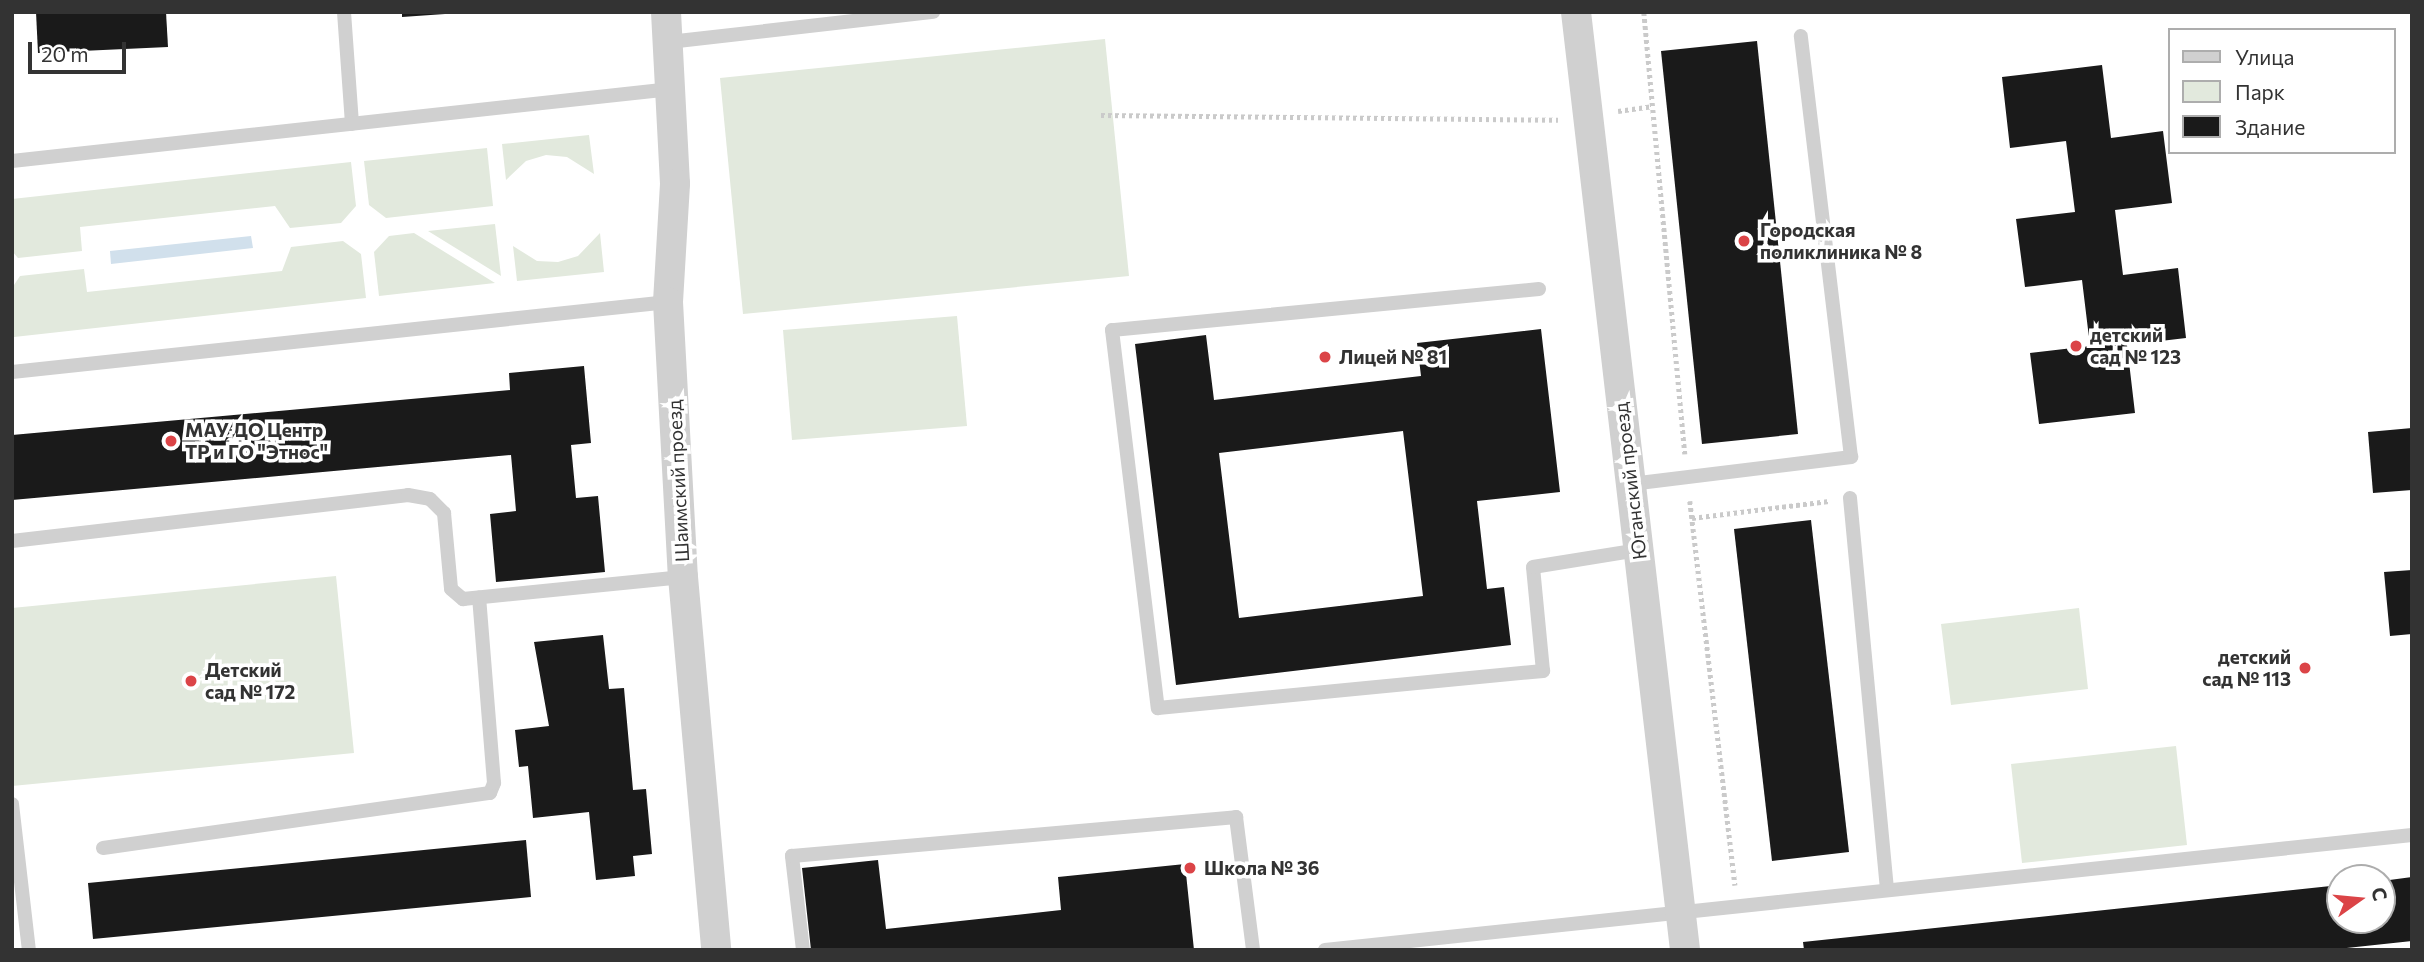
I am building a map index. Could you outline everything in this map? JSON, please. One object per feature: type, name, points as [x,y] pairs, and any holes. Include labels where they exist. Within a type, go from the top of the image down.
[{"type":"street","name":"Шаимский проезд","points":[[666,12],[674,184],[667,302],[683,578],[716,950]]},
{"type":"street","name":"Юганский проезд","points":[[1576,12],[1685,950]]},
{"type":"lane","points":[[344,12],[352,124]]},
{"type":"lane","points":[[669,42],[933,12]]},
{"type":"lane","points":[[1631,484],[1851,457],[1801,36]]},
{"type":"lane","points":[[12,161],[671,89]]},
{"type":"lane","points":[[1539,289],[1112,330],[1158,708],[1543,671],[1533,566],[1638,550]]},
{"type":"lane","points":[[12,372],[667,302]]},
{"type":"lane","points":[[12,541],[408,495],[430,499],[444,513],[451,589],[463,598],[683,578]]},
{"type":"lane","points":[[1850,498],[1886,889]]},
{"type":"lane","points":[[103,848],[490,793],[494,782],[479,598]]},
{"type":"lane","points":[[12,804],[29,950]]},
{"type":"lane","points":[[803,950],[792,856],[1236,817],[1253,950]]},
{"type":"lane","points":[[1325,950],[1680,910],[2412,835]]},
{"type":"path","points":[[1101,115],[1536,124]]},
{"type":"path","points":[[1692,518],[1850,498]]},
{"type":"path","points":[[503,950],[514,950]]},
{"type":"green space","points":[[1105,39],[1129,276],[743,314],[720,78]]},
{"type":"green space","points":[[589,135],[594,174],[567,157],[546,155],[526,161],[506,180],[502,144]]},
{"type":"green space","points":[[487,148],[493,206],[386,218],[369,205],[364,161]]},
{"type":"green space","points":[[351,162],[356,206],[341,223],[290,228],[275,206],[80,227],[82,251],[18,258],[12,251],[12,199]]},
{"type":"green space","points":[[495,224],[501,276],[428,231]]},
{"type":"green space","points":[[414,233],[495,283],[379,296],[374,252],[389,236]]},
{"type":"green space","points":[[600,233],[604,272],[517,281],[513,246],[537,261],[558,262],[578,256]]},
{"type":"green space","points":[[343,241],[361,254],[366,298],[14,337],[12,288],[20,276],[84,269],[87,292],[282,271],[291,247]]},
{"type":"green space","points":[[957,316],[967,426],[792,440],[783,330]]},
{"type":"green space","name":"Детский сад № 172","points":[[336,576],[354,753],[12,786],[12,608]]},
{"type":"green space","points":[[2079,608],[2088,689],[1951,705],[1941,624]]},
{"type":"green space","points":[[2176,746],[2187,845],[2022,863],[2011,764]]},
{"type":"water","points":[[251,236],[253,248],[111,264],[110,251]]},
{"type":"building","points":[[36,12],[166,12],[168,47],[38,53]]},
{"type":"building","points":[[402,12],[445,12],[445,14],[402,17]]},
{"type":"building","name":"Городская поликлиника № 8","points":[[1757,41],[1798,434],[1702,444],[1661,51]]},
{"type":"building","points":[[2102,65],[2111,138],[2163,131],[2172,203],[2115,210],[2123,275],[2178,268],[2186,338],[2127,345],[2135,413],[2039,424],[2030,353],[2090,346],[2082,280],[2025,287],[2016,219],[2075,212],[2066,141],[2010,148],[2002,77]]},
{"type":"building","points":[[1541,329],[1560,492],[1477,501],[1487,589],[1504,587],[1511,645],[1176,685],[1135,344],[1206,335],[1214,400],[1421,376],[1417,343]],"holes":[[[1403,431],[1423,596],[1239,618],[1219,453]]]},
{"type":"building","points":[[584,366],[591,443],[571,445],[576,498],[598,496],[605,572],[496,582],[490,514],[516,511],[511,455],[12,500],[12,435],[510,390],[509,373]]},
{"type":"building","points":[[2412,428],[2412,490],[2373,493],[2368,432]]},
{"type":"building","points":[[1811,520],[1849,852],[1772,861],[1734,529]]},
{"type":"building","points":[[2412,570],[2412,634],[2390,636],[2384,572]]},
{"type":"building","points":[[603,635],[609,689],[624,688],[633,790],[646,789],[652,854],[633,856],[635,876],[596,880],[589,812],[533,818],[528,766],[519,767],[515,730],[549,726],[534,642]]},
{"type":"building","points":[[526,840],[531,897],[93,939],[88,883]]},
{"type":"building","points":[[878,860],[886,929],[1061,910],[1058,877],[1185,864],[1194,950],[811,950],[802,868]]},
{"type":"building","points":[[2412,877],[2412,941],[2328,950],[1804,950],[1803,942],[2326,886],[2326,934],[2396,934],[2396,879]]},
{"type":"place","name":"Городская поликлиника № 8","points":[[1744,241]]},
{"type":"place","name":"детский сад № 123","points":[[2076,346]]},
{"type":"place","name":"Лицей № 81","points":[[1325,357]]},
{"type":"place","name":"МАУ ДО Центр ТР и ГО \"Этнос\"","points":[[171,441]]},
{"type":"place","name":"детский сад № 113","points":[[2305,668]]},
{"type":"place","name":"Детский сад № 172","points":[[191,681]]},
{"type":"place","name":"Школа № 36","points":[[1190,868]]}]
